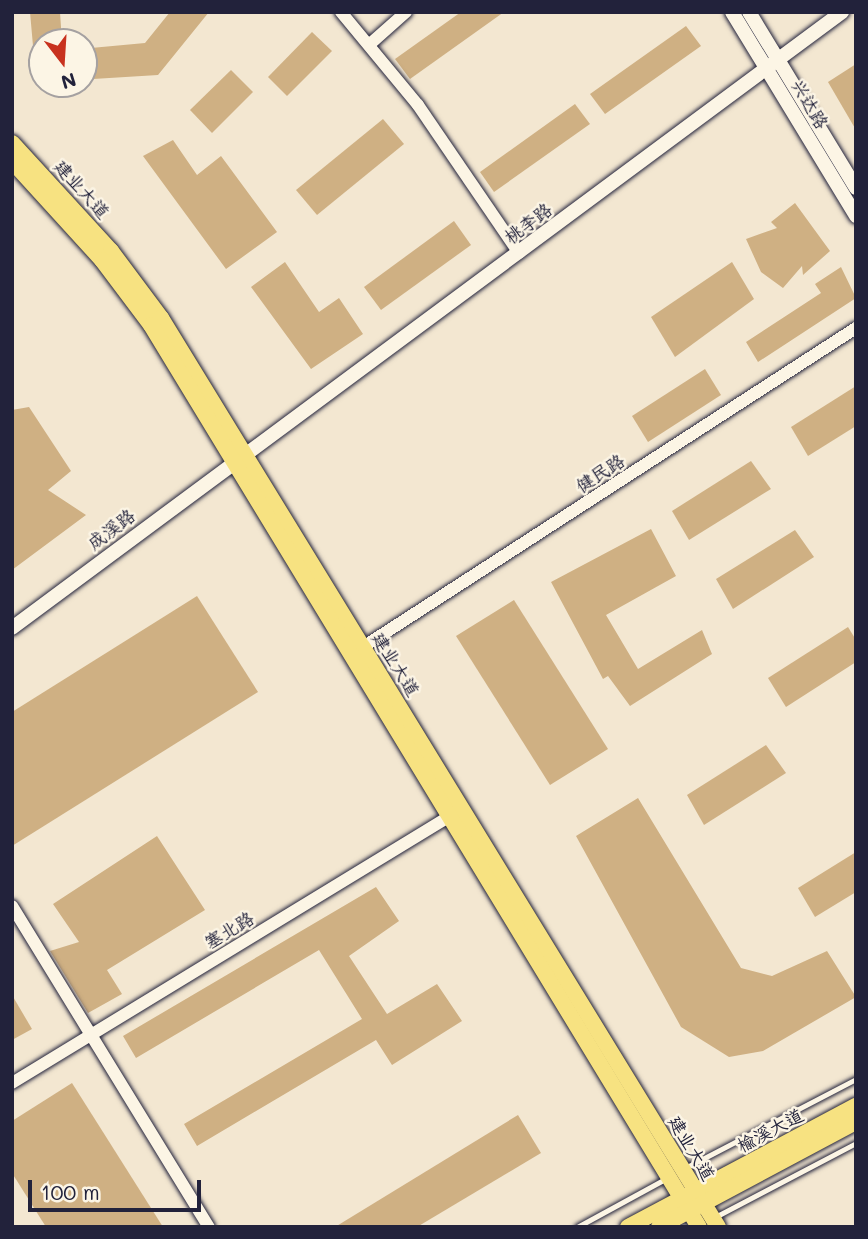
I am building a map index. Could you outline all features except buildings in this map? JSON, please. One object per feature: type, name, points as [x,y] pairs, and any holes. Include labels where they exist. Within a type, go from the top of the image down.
[{"type":"main road","name":"兴达路","points":[[732,12],[772,62],[856,188]]},
{"type":"main road","name":"兴达路","points":[[749,12],[772,62],[856,216]]},
{"type":"main road","name":"桃李路","points":[[239,457],[519,253],[842,12]]},
{"type":"main road","name":"建业大道","points":[[12,143],[120,262],[162,318],[239,457],[457,812],[705,1225]]},
{"type":"main road","name":"建业大道","points":[[12,161],[102,260],[151,326],[363,647],[457,812]]},
{"type":"main road","name":"成溪路","points":[[12,628],[239,457]]},
{"type":"main road","name":"榆溪大道","points":[[659,1227],[693,1201],[856,1106]]},
{"type":"main road","name":"榆溪大道","points":[[628,1227],[693,1201],[856,1122]]},
{"type":"street","points":[[341,12],[370,44],[519,253]]},
{"type":"street","points":[[370,44],[406,12]]},
{"type":"street","name":"健民路","points":[[363,647],[856,328]]},
{"type":"street","name":"塞北路","points":[[12,1083],[457,812]]},
{"type":"street","points":[[12,906],[209,1227]]},
{"type":"lane","points":[[577,1227],[856,1079]]},
{"type":"lane","points":[[705,1225],[856,1143]]}]
